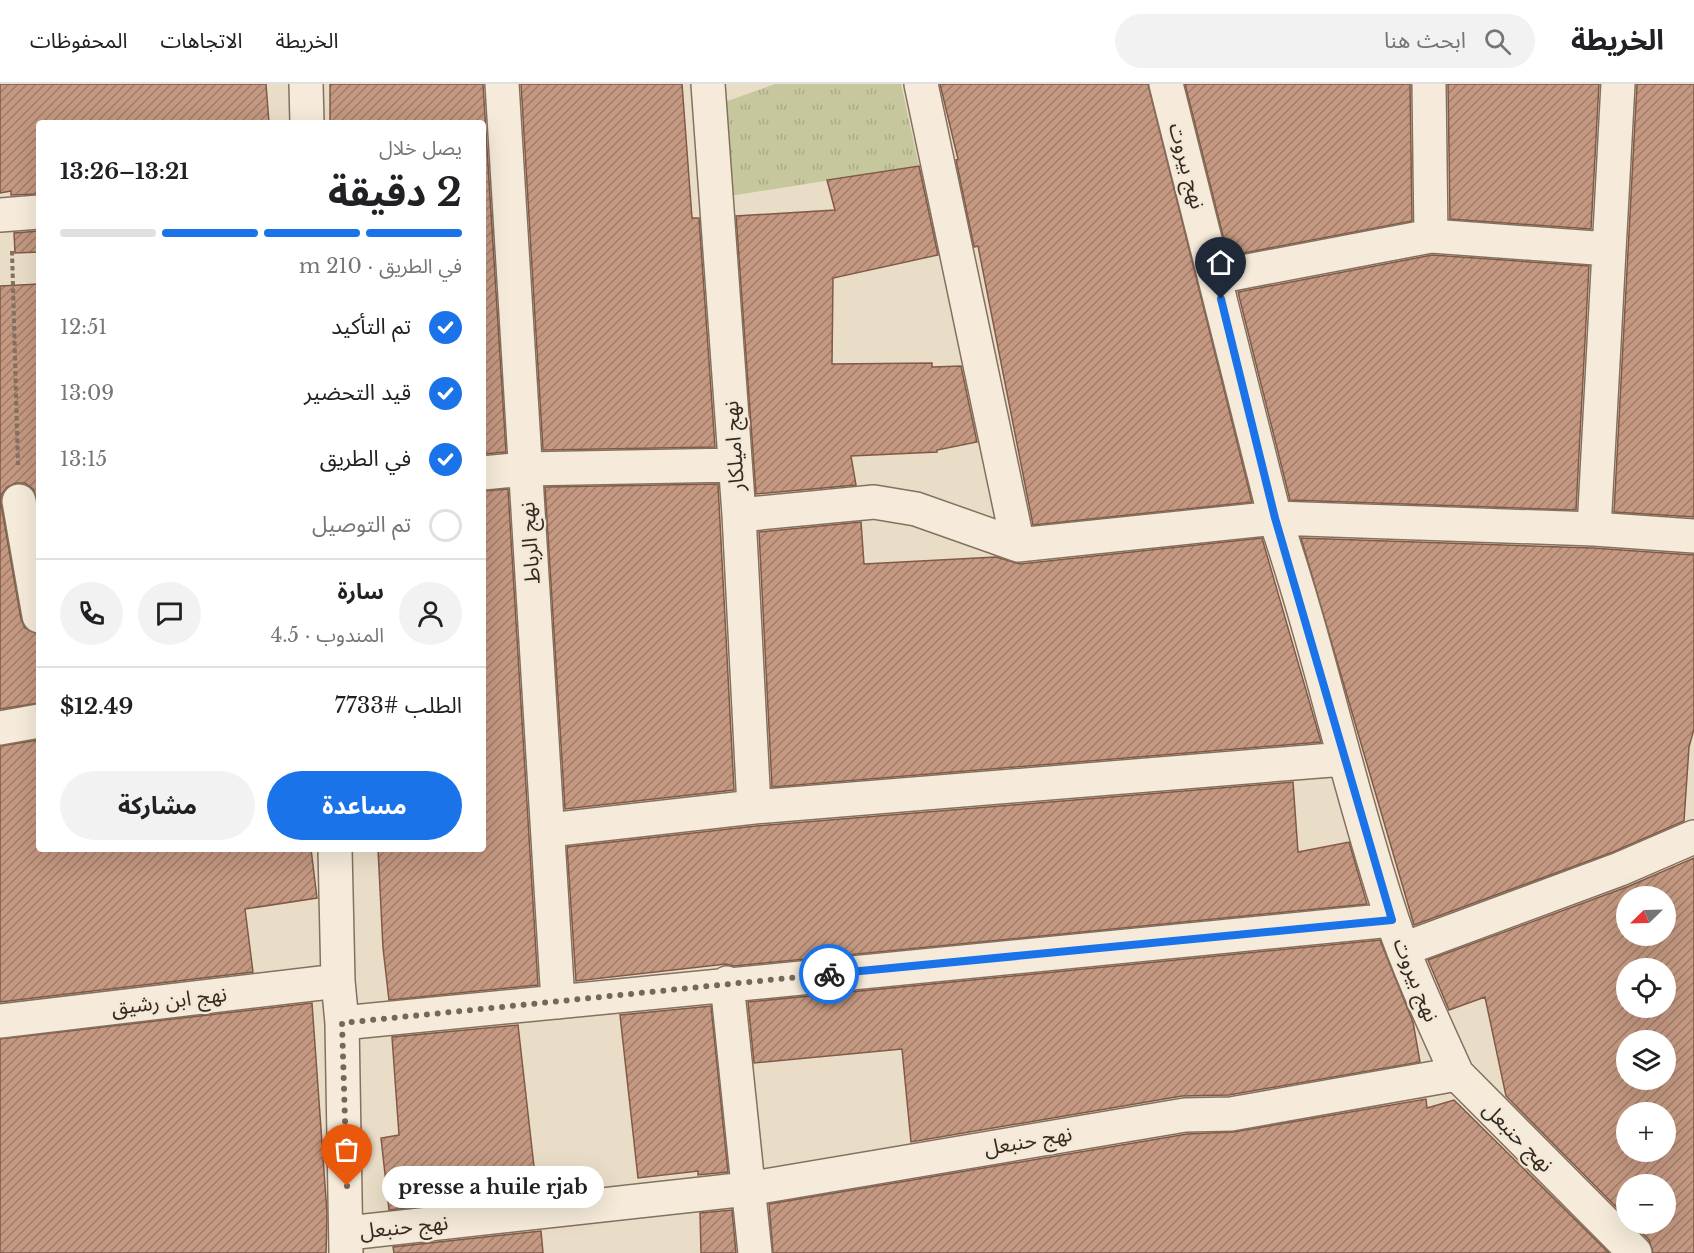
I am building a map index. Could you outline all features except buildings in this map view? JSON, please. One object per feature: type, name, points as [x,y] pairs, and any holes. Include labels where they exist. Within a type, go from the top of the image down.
[{"type":"street","points":[[306,84],[308,120]]},
{"type":"street","name":"نهج الرباط","points":[[502,84],[558,1002]]},
{"type":"street","points":[[921,84],[1018,545]]},
{"type":"street","name":"نهج بيروت","points":[[1166,84],[1275,518],[1289,559],[1344,759],[1398,934],[1457,1074]]},
{"type":"street","points":[[1429,84],[1431,236]]},
{"type":"street","points":[[1594,529],[1617,84]]},
{"type":"street","name":"نهج اميلكار","points":[[717,87],[754,807]]},
{"type":"street","points":[[1216,277],[1431,236],[1609,249]]},
{"type":"street","points":[[486,473],[525,469],[735,465]]},
{"type":"street","points":[[19,501],[36,599]]},
{"type":"street","points":[[739,515],[874,502],[916,509],[1018,545],[1275,518],[1594,529],[1694,536]]},
{"type":"street","points":[[0,728],[36,722]]},
{"type":"street","points":[[549,830],[754,807],[1344,759]]},
{"type":"street","points":[[342,1023],[727,984],[1398,934],[1620,869],[1694,837]]},
{"type":"street","points":[[336,852],[347,1243]]},
{"type":"street","name":"نهج ابن رشيق","points":[[0,1021],[338,981]]},
{"type":"street","points":[[727,984],[755,1253]]},
{"type":"street","name":"نهج حنبعل","points":[[347,1243],[747,1189],[1185,1115],[1231,1114],[1457,1074],[1635,1253]]},
{"type":"path","points":[[17,214],[19,501]]},
{"type":"green space","points":[[775,84],[901,84],[919,166],[730,196],[719,104]]},
{"type":"way so far","points":[[347,1186],[342,1023],[829,974]]},
{"type":"place","name":"presse a huile rjab","points":[[347,1186]]},
{"type":"route","points":[[829,974],[1392,920],[1344,759],[1289,559],[1275,518],[1221,299]]}]
